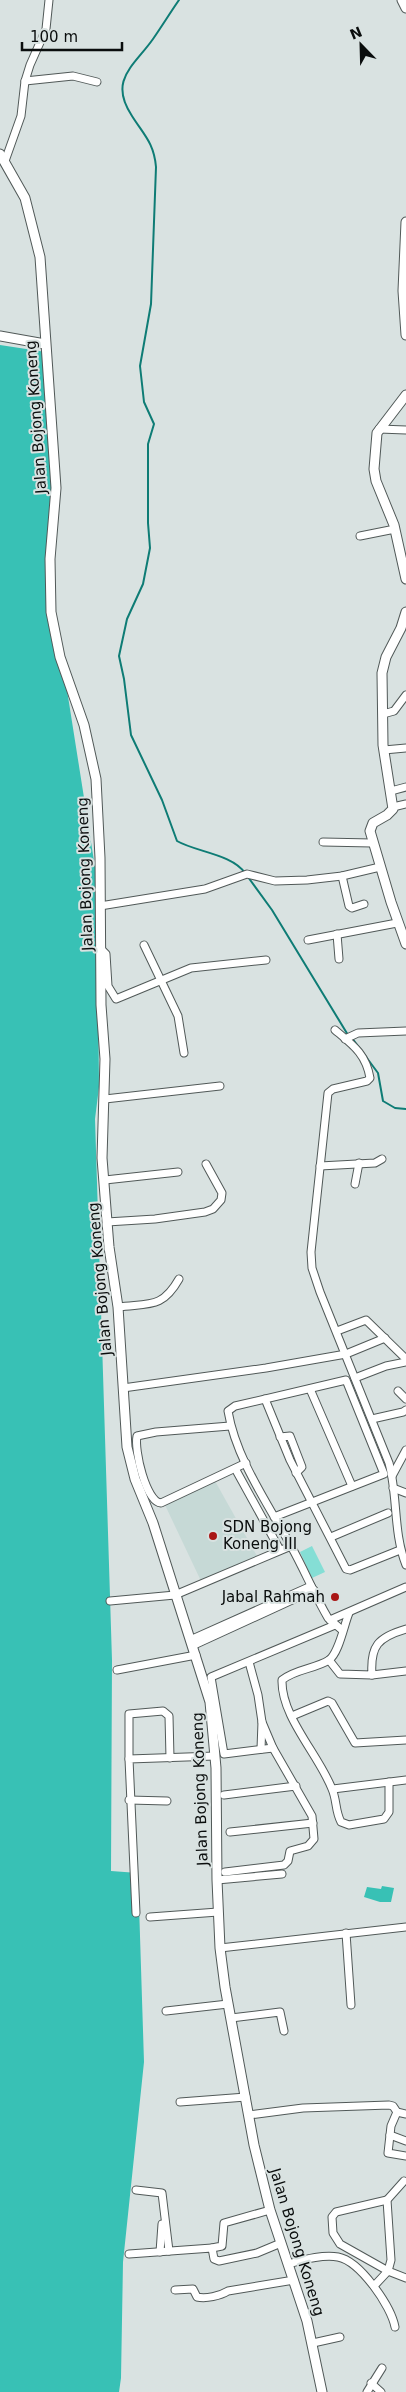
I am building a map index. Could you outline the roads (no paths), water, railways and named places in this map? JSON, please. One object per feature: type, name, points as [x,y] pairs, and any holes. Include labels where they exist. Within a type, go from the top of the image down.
[{"type":"street","points":[[2,157],[21,116],[25,81],[34,54],[46,29],[49,0]]},
{"type":"street","points":[[402,0],[406,8]]},
{"type":"street","points":[[25,81],[73,76],[97,82]]},
{"type":"street","name":"Jalan Bojong Koneng","points":[[2,157],[25,198],[35,232],[42,274],[45,344],[56,488],[50,560],[51,612],[60,657],[84,725],[96,779],[105,1099],[102,1158],[107,1222],[118,1307],[125,1436],[130,1461],[153,1524],[210,1702],[216,1756],[218,1812],[216,1880],[220,1948],[228,2004],[249,2115],[270,2210],[281,2245],[292,2265],[294,2280],[313,2343],[322,2392]]},
{"type":"street","points":[[406,222],[403,291],[406,335]]},
{"type":"street","points":[[0,336],[45,344]]},
{"type":"street","points":[[406,395],[379,429],[375,439],[375,476],[395,529],[406,578]]},
{"type":"street","points":[[379,429],[406,430]]},
{"type":"street","points":[[360,536],[395,529]]},
{"type":"street","points":[[393,807],[384,750],[382,673],[384,662],[401,628],[406,612]]},
{"type":"street","points":[[383,714],[394,711],[406,695]]},
{"type":"street","points":[[384,750],[406,748]]},
{"type":"street","points":[[390,791],[406,787]]},
{"type":"street","points":[[406,804],[393,807],[387,815],[371,824],[370,831],[397,923],[406,944]]},
{"type":"street","points":[[323,842],[372,842]]},
{"type":"street","points":[[100,906],[206,888],[247,874],[275,881],[342,876],[380,866]]},
{"type":"street","points":[[342,876],[350,907],[364,904]]},
{"type":"street","points":[[308,940],[397,923]]},
{"type":"street","points":[[337,934],[339,959]]},
{"type":"street","points":[[144,945],[178,1016],[184,1053]]},
{"type":"street","points":[[100,948],[106,954],[108,986],[116,999],[191,968],[266,960]]},
{"type":"street","points":[[335,1030],[358,1049],[365,1058],[370,1078],[367,1081],[333,1089],[328,1093],[311,1264],[320,1292],[372,1420],[392,1476],[400,1550],[406,1565]]},
{"type":"street","points":[[346,1039],[354,1035],[386,1031],[406,1031]]},
{"type":"street","points":[[105,1099],[220,1086]]},
{"type":"street","points":[[320,1166],[375,1163],[382,1159]]},
{"type":"street","points":[[355,1184],[359,1163]]},
{"type":"street","points":[[107,1222],[155,1219],[205,1212],[213,1208],[221,1200],[222,1193],[206,1164]]},
{"type":"street","points":[[105,1180],[178,1172]]},
{"type":"street","points":[[118,1307],[163,1300],[170,1294],[178,1279]]},
{"type":"street","points":[[337,1331],[366,1320],[406,1360],[355,1378]]},
{"type":"street","points":[[123,1388],[266,1368],[346,1354],[385,1338]]},
{"type":"street","points":[[274,1517],[384,1474],[346,1380],[229,1408],[228,1411],[230,1426],[246,1463],[274,1517],[332,1622],[342,1630]]},
{"type":"street","points":[[310,1389],[352,1486]]},
{"type":"street","points":[[398,1391],[406,1400]]},
{"type":"street","points":[[265,1399],[296,1473],[348,1570],[400,1550]]},
{"type":"street","points":[[372,1420],[406,1410]]},
{"type":"street","points":[[230,1426],[156,1432],[137,1436],[138,1460],[149,1490],[154,1500],[161,1503],[246,1463]]},
{"type":"street","points":[[392,1476],[406,1450]]},
{"type":"street","points":[[237,1472],[280,1550]]},
{"type":"street","points":[[393,1488],[406,1493]]},
{"type":"street","points":[[331,1537],[388,1513]]},
{"type":"street","points":[[110,1601],[176,1595],[291,1546]]},
{"type":"street","points":[[273,1748],[224,1754],[211,1676],[249,1662],[365,1604],[406,1587]]},
{"type":"street","points":[[191,1643],[313,1588]]},
{"type":"street","points":[[349,1613],[337,1648],[329,1660],[289,1675],[282,1680],[292,1716],[333,1789],[338,1816],[341,1822],[349,1824],[384,1819],[389,1812],[389,1782]]},
{"type":"street","points":[[372,1675],[370,1657],[377,1644],[384,1638],[406,1629]]},
{"type":"street","points":[[118,1670],[196,1656]]},
{"type":"street","points":[[329,1660],[340,1674],[372,1675],[406,1671]]},
{"type":"street","points":[[249,1662],[258,1695],[262,1722],[261,1749]]},
{"type":"street","points":[[292,1716],[328,1701],[332,1703],[354,1743],[406,1740]]},
{"type":"street","points":[[136,1913],[129,1800],[129,1714],[163,1711],[168,1716],[170,1758]]},
{"type":"street","points":[[225,1872],[284,1865],[288,1861],[288,1854],[292,1849],[312,1844],[314,1839],[313,1823],[309,1809],[273,1748],[262,1722]]},
{"type":"street","points":[[129,1759],[216,1756]]},
{"type":"street","points":[[333,1789],[406,1780]]},
{"type":"street","points":[[224,1795],[296,1786]]},
{"type":"street","points":[[129,1800],[167,1801]]},
{"type":"street","points":[[230,1832],[313,1823]]},
{"type":"street","points":[[216,1880],[282,1874]]},
{"type":"street","points":[[150,1916],[218,1912]]},
{"type":"street","points":[[220,1948],[406,1927]]},
{"type":"street","points":[[346,1933],[351,2005]]},
{"type":"street","points":[[166,2010],[228,2004]]},
{"type":"street","points":[[231,2018],[280,2012],[284,2031]]},
{"type":"street","points":[[180,2102],[246,2097]]},
{"type":"street","points":[[249,2115],[303,2108],[388,2105],[397,2112],[406,2114]]},
{"type":"street","points":[[397,2112],[390,2135],[388,2153],[406,2156]]},
{"type":"street","points":[[390,2135],[406,2141]]},
{"type":"street","points":[[404,2181],[387,2200],[340,2210],[334,2213],[332,2217],[335,2238],[340,2244],[388,2271],[406,2278]]},
{"type":"street","points":[[136,2190],[162,2193],[169,2251]]},
{"type":"street","points":[[374,2286],[388,2271],[391,2260],[387,2200]]},
{"type":"street","points":[[129,2254],[222,2246],[224,2243],[224,2223],[270,2210]]},
{"type":"street","points":[[160,2252],[163,2211]]},
{"type":"street","points":[[212,2248],[216,2261],[257,2253],[281,2245]]},
{"type":"street","points":[[292,2265],[328,2256],[341,2258],[374,2286],[388,2306],[395,2327]]},
{"type":"street","points":[[175,2290],[193,2289],[197,2296],[201,2298],[228,2291],[294,2280]]},
{"type":"street","points":[[313,2343],[340,2337]]},
{"type":"street","points":[[367,2392],[382,2368]]},
{"type":"street","points":[[371,2383],[381,2392]]},
{"type":"waterway","points":[[179,0],[153,39],[126,74],[122,93],[132,116],[151,145],[156,167],[151,304],[140,366],[144,402],[154,424],[148,444],[148,523],[150,548],[143,584],[127,619],[119,656],[131,735],[162,800],[177,841],[223,857],[245,873]]},
{"type":"waterway","points":[[248,877],[272,910],[348,1035]]},
{"type":"waterway","points":[[352,1038],[378,1073],[383,1101],[395,1108],[406,1109]]},
{"type":"place","name":"SDN Bojong Koneng III","points":[[213,1536]]},
{"type":"place","name":"Jabal Rahmah","points":[[335,1597]]}]
